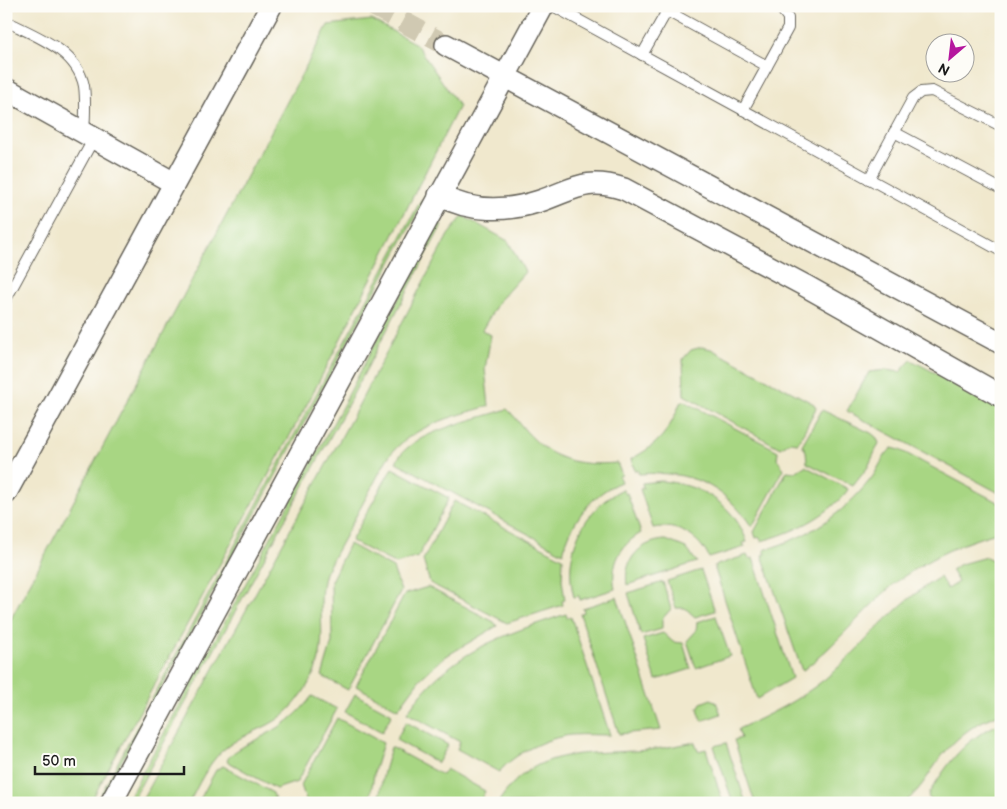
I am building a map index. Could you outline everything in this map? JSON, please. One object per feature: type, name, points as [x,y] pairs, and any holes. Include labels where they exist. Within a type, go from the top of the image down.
[{"type":"street","points":[[6,493],[271,6]]},
{"type":"street","points":[[111,803],[542,6]]},
{"type":"street","points":[[446,45],[1001,343]]},
{"type":"street","points":[[6,89],[174,183]]},
{"type":"street","points":[[439,195],[468,206],[493,209],[532,203],[579,185],[602,184],[624,189],[804,285],[1001,396]]},
{"type":"lane","points":[[553,6],[1001,251]]},
{"type":"lane","points":[[743,110],[788,28],[788,18],[779,6]]},
{"type":"lane","points":[[642,55],[662,9],[768,66]]},
{"type":"lane","points":[[6,21],[58,49],[75,66],[84,85],[89,136],[6,300]]},
{"type":"lane","points":[[868,179],[913,98],[927,91],[937,94],[1001,126]]},
{"type":"lane","points":[[894,132],[1001,189]]},
{"type":"green space","points":[[372,20],[416,44],[459,106],[312,395],[90,803],[6,803],[6,628],[328,25]]},
{"type":"green space","points":[[421,200],[424,201],[99,803],[96,803]]},
{"type":"green space","points":[[463,216],[508,241],[525,272],[499,301],[482,330],[491,335],[485,369],[489,406],[433,424],[407,438],[387,459],[325,573],[321,598],[322,635],[319,659],[315,671],[302,695],[290,709],[268,725],[238,740],[222,751],[207,769],[189,803],[140,803],[354,414],[448,235]]},
{"type":"green space","points":[[438,223],[442,225],[346,408],[131,803],[126,803],[342,407]]},
{"type":"green space","points":[[702,347],[711,349],[814,404],[816,408],[798,443],[790,442],[780,448],[684,395],[683,359],[691,350]]},
{"type":"green space","points":[[911,360],[1001,408],[1001,494],[847,411],[869,372],[886,370],[900,372]]},
{"type":"green space","points":[[684,401],[778,451],[777,459],[784,469],[752,527],[729,500],[717,490],[703,483],[674,475],[657,473],[639,474],[637,470],[635,471],[631,459],[656,443],[672,422],[680,403]]},
{"type":"green space","points":[[507,409],[545,449],[577,462],[617,463],[622,475],[619,476],[621,482],[600,494],[584,510],[571,531],[563,553],[396,462],[404,451],[415,442],[429,435],[462,422]]},
{"type":"green space","points":[[822,410],[871,433],[879,443],[868,467],[853,486],[807,463],[806,451],[802,445]]},
{"type":"green space","points":[[892,448],[900,450],[1001,504],[1001,532],[945,552],[906,575],[882,595],[802,671],[762,555],[766,554],[764,550],[795,539],[823,524],[835,515],[859,493],[870,480],[885,455]]},
{"type":"green space","points":[[805,466],[848,489],[847,491],[829,509],[797,529],[761,541],[760,537],[756,538],[754,532],[787,471],[795,472]]},
{"type":"green space","points":[[392,468],[449,498],[418,557],[396,564],[351,541]]},
{"type":"green space","points":[[661,481],[689,486],[701,491],[724,506],[741,528],[747,542],[743,543],[745,547],[709,558],[700,544],[687,533],[671,528],[653,528],[640,489],[643,488],[642,483]]},
{"type":"green space","points":[[623,489],[625,494],[627,493],[641,533],[627,543],[618,556],[614,572],[615,589],[580,600],[579,596],[574,597],[571,581],[571,565],[579,534],[597,508],[609,497]]},
{"type":"green space","points":[[454,501],[563,558],[562,580],[565,600],[562,601],[563,605],[507,623],[430,583],[423,560]]},
{"type":"green space","points":[[666,540],[686,548],[697,562],[627,585],[628,567],[636,553],[649,544]]},
{"type":"green space","points":[[349,544],[393,568],[401,591],[348,690],[322,676],[332,642],[331,581]]},
{"type":"green space","points":[[747,555],[749,559],[753,558],[792,678],[757,699],[714,566]]},
{"type":"green space","points":[[986,557],[1001,564],[1001,714],[978,724],[957,739],[922,785],[904,803],[755,803],[734,740],[741,738],[738,729],[783,707],[815,687],[840,666],[893,613],[923,588],[940,577],[947,589],[958,582],[951,570],[961,564]]},
{"type":"green space","points":[[701,570],[715,611],[695,617],[685,608],[676,608],[667,581]]},
{"type":"green space","points":[[663,582],[671,609],[662,619],[662,629],[641,635],[628,593]]},
{"type":"green space","points":[[428,587],[494,622],[497,626],[443,658],[420,679],[398,709],[356,686],[405,594]]},
{"type":"green space","points":[[617,597],[661,730],[619,734],[580,614],[584,612],[583,608]]},
{"type":"green space","points":[[566,614],[567,618],[571,617],[610,735],[571,735],[551,739],[522,753],[499,772],[457,749],[460,742],[407,713],[439,675],[457,661],[497,639]]},
{"type":"green space","points":[[716,616],[730,656],[696,668],[687,641],[696,631],[697,622]]},
{"type":"green space","points":[[663,633],[673,642],[683,643],[691,669],[656,680],[643,639]]},
{"type":"green space","points":[[355,694],[392,714],[382,732],[345,712]]},
{"type":"green space","points":[[312,696],[337,709],[297,782],[276,789],[227,761],[230,756],[244,746],[273,731],[289,720]]},
{"type":"green space","points":[[711,699],[716,702],[721,714],[701,721],[698,708],[701,703]]},
{"type":"green space","points":[[337,718],[383,743],[375,769],[369,803],[307,803],[301,785]]},
{"type":"green space","points":[[406,722],[448,745],[438,763],[396,740]]},
{"type":"green space","points":[[1001,723],[1001,803],[935,803],[928,797],[944,771],[959,752],[977,736]]},
{"type":"green space","points":[[695,742],[698,751],[706,749],[723,803],[498,803],[511,785],[526,773],[541,764],[558,758],[595,753],[650,750]]},
{"type":"green space","points":[[726,743],[746,803],[733,803],[714,746]]},
{"type":"green space","points":[[391,747],[442,775],[446,769],[485,791],[480,803],[378,803]]},
{"type":"green space","points":[[223,766],[273,793],[276,803],[198,803],[216,770]]},
{"type":"tunnel","points":[[374,6],[446,45]]}]
